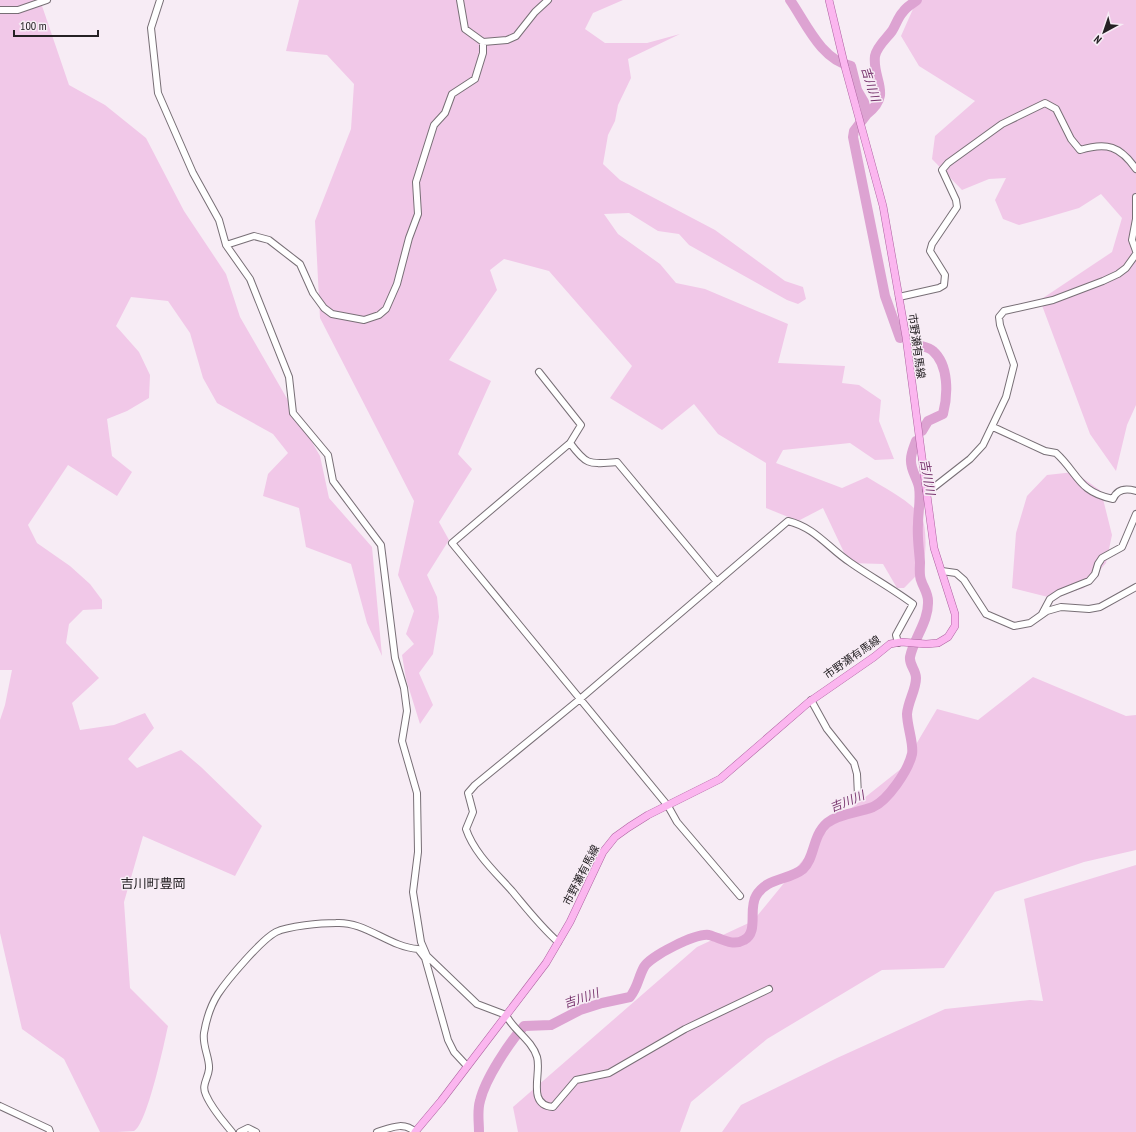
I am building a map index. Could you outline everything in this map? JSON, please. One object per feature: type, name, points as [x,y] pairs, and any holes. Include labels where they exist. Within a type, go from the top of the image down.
[{"type":"main road","name":"市野瀬有馬線","points":[[415,1132],[507,1018],[546,963],[578,905],[604,852],[615,837],[629,827],[720,779],[811,700],[890,644],[899,642],[926,644],[938,643],[948,637],[955,626],[955,614],[934,548],[899,297],[883,206],[829,0]]},
{"type":"street","points":[[0,10],[22,9],[46,0]]},
{"type":"street","points":[[160,0],[151,28],[158,93],[193,173],[219,220],[226,245],[250,279],[289,377],[293,413],[328,455],[333,481],[382,545],[395,658],[404,688],[407,712],[402,741],[416,793],[418,852],[413,892],[421,942],[448,1040],[454,1052],[467,1066]]},
{"type":"street","points":[[460,0],[465,29],[484,42],[507,40],[516,36],[535,12],[548,0]]},
{"type":"street","points":[[226,245],[254,236],[269,240],[300,264],[313,293],[324,308],[332,314],[364,320],[379,315],[386,309],[397,284],[409,238],[418,214],[416,182],[434,125],[445,113],[452,94],[474,79],[483,53],[484,42]]},
{"type":"street","points":[[899,297],[939,288],[944,285],[945,274],[930,251],[932,244],[957,207],[956,200],[942,170],[948,163],[1002,124],[1045,103],[1051,105],[1060,115],[1071,139],[1080,150],[1096,146],[1118,149],[1136,170]]},
{"type":"street","points":[[926,490],[933,488],[970,458],[983,445],[993,427],[1006,397],[1014,365],[1000,325],[999,317],[1004,311],[1053,300],[1118,274],[1126,268],[1136,252],[1132,240],[1136,219],[1136,197]]},
{"type":"street","points":[[539,372],[582,425],[570,443],[452,543],[668,806],[677,822],[740,896]]},
{"type":"street","points":[[993,427],[1045,451],[1056,453],[1081,484],[1104,497],[1113,499],[1116,492],[1120,490],[1136,491]]},
{"type":"street","points":[[570,443],[580,456],[588,463],[617,462],[717,582]]},
{"type":"street","points":[[1040,617],[1050,599],[1059,593],[1089,581],[1095,574],[1098,564],[1102,558],[1122,547],[1136,514]]},
{"type":"street","points":[[558,942],[539,923],[489,865],[468,836],[466,829],[473,812],[468,793],[475,785],[580,699],[788,521],[802,524],[850,563],[913,604],[896,635],[899,642]]},
{"type":"street","points":[[942,572],[956,573],[964,580],[986,614],[1014,626],[1030,623],[1047,611],[1061,607],[1089,609],[1100,607],[1136,587]]},
{"type":"street","points":[[811,700],[827,729],[854,763],[857,774],[858,796]]},
{"type":"street","points":[[232,1132],[206,1095],[203,1086],[209,1069],[204,1035],[209,1014],[218,994],[269,936],[277,931],[315,924],[341,923],[362,928],[401,946],[418,949],[477,1004],[507,1018],[525,1038],[538,1059],[536,1091],[538,1097],[547,1106],[553,1107],[576,1080],[609,1073],[685,1029],[769,989]]},
{"type":"street","points":[[0,1106],[49,1129],[50,1132]]},
{"type":"street","points":[[376,1132],[400,1125],[411,1127],[415,1132]]},
{"type":"street","points":[[240,1132],[248,1128],[256,1132]]},
{"type":"shaded area","points":[[0,0],[40,0],[69,85],[105,105],[146,138],[184,211],[226,274],[240,317],[320,456],[329,498],[372,547],[382,656],[367,623],[351,564],[306,547],[299,508],[263,496],[268,474],[288,453],[273,434],[217,403],[203,378],[190,333],[168,301],[131,297],[116,326],[139,352],[150,375],[149,398],[127,411],[107,419],[112,456],[132,472],[117,496],[68,465],[28,525],[37,543],[70,566],[90,584],[102,600],[102,609],[83,610],[69,624],[66,643],[99,678],[72,703],[80,730],[114,725],[145,713],[154,728],[128,759],[137,768],[181,750],[201,767],[262,826],[235,876],[143,836],[124,902],[130,988],[168,1026],[159,1066],[149,1100],[139,1126],[134,1131],[100,1132],[64,1059],[22,1029],[0,933],[0,720],[5,705],[12,670],[0,670]]},
{"type":"shaded area","points":[[299,0],[623,0],[593,13],[585,29],[605,43],[647,43],[680,34],[628,59],[631,78],[618,105],[615,121],[608,135],[603,164],[620,180],[715,230],[785,281],[803,287],[806,299],[798,304],[787,300],[689,245],[679,234],[658,231],[629,213],[604,214],[618,234],[660,264],[676,283],[705,289],[788,324],[778,363],[845,366],[842,383],[859,385],[881,400],[879,421],[894,459],[875,460],[850,443],[783,450],[776,463],[842,488],[867,477],[908,503],[920,514],[925,532],[924,562],[914,578],[904,588],[897,588],[883,564],[849,563],[823,508],[798,521],[766,508],[766,463],[718,434],[694,404],[662,430],[610,398],[632,366],[549,271],[504,259],[490,270],[497,290],[449,360],[491,381],[458,454],[472,469],[439,522],[449,540],[427,575],[437,597],[439,617],[433,654],[419,673],[433,705],[420,724],[406,679],[402,655],[414,644],[406,634],[414,611],[398,575],[414,501],[320,318],[315,221],[351,129],[354,84],[327,55],[286,51]]},
{"type":"shaded area","points":[[917,0],[1136,0],[1136,405],[1127,425],[1116,471],[1090,434],[1040,300],[1112,252],[1122,218],[1101,194],[1079,208],[1019,225],[1003,219],[995,200],[1006,178],[989,179],[962,190],[932,159],[935,136],[975,101],[919,66],[901,36]]},
{"type":"shaded area","points":[[1074,472],[1101,491],[1112,535],[1106,563],[1084,588],[1052,598],[1012,588],[1016,533],[1027,496],[1047,475]]},
{"type":"shaded area","points":[[1033,677],[1126,716],[1136,715],[1136,850],[1084,862],[995,892],[944,968],[882,970],[767,1039],[691,1102],[680,1132],[518,1132],[513,1107],[697,947],[753,921],[834,822],[902,768],[937,709],[978,720]]},
{"type":"shaded area","points":[[1136,865],[1136,1132],[722,1132],[741,1105],[837,1058],[945,1009],[1030,1000],[1043,1001],[1024,899]]},
{"type":"waterway","name":"吉川川","points":[[790,0],[808,29],[823,49],[840,62],[851,66],[857,90],[864,102],[867,114],[854,131],[853,137],[885,296],[900,338]]},
{"type":"waterway","points":[[867,114],[875,107],[879,100],[880,86],[875,65],[876,52],[892,31],[901,14],[907,7],[917,0]]},
{"type":"waterway","name":"吉川川","points":[[915,344],[933,351],[942,364],[946,381],[946,398],[943,414],[928,421],[922,431]]},
{"type":"waterway","name":"吉川川","points":[[479,1132],[478,1116],[480,1101],[487,1082],[498,1062],[524,1026],[551,1025],[580,1010],[602,1003],[630,997],[635,990],[644,967],[648,962],[684,941],[703,935],[709,935],[735,943],[744,940],[751,932],[754,901],[761,890],[766,885],[791,876],[803,869],[810,859],[816,840],[822,828],[827,823],[843,815],[873,807],[885,798],[897,784],[910,761],[912,754],[907,714],[915,687],[916,678],[910,657],[928,608],[927,595],[920,573],[918,534],[920,492],[911,463],[916,441]]},
{"type":"district","name":"吉川町豊岡","points":[[153,883]]}]
